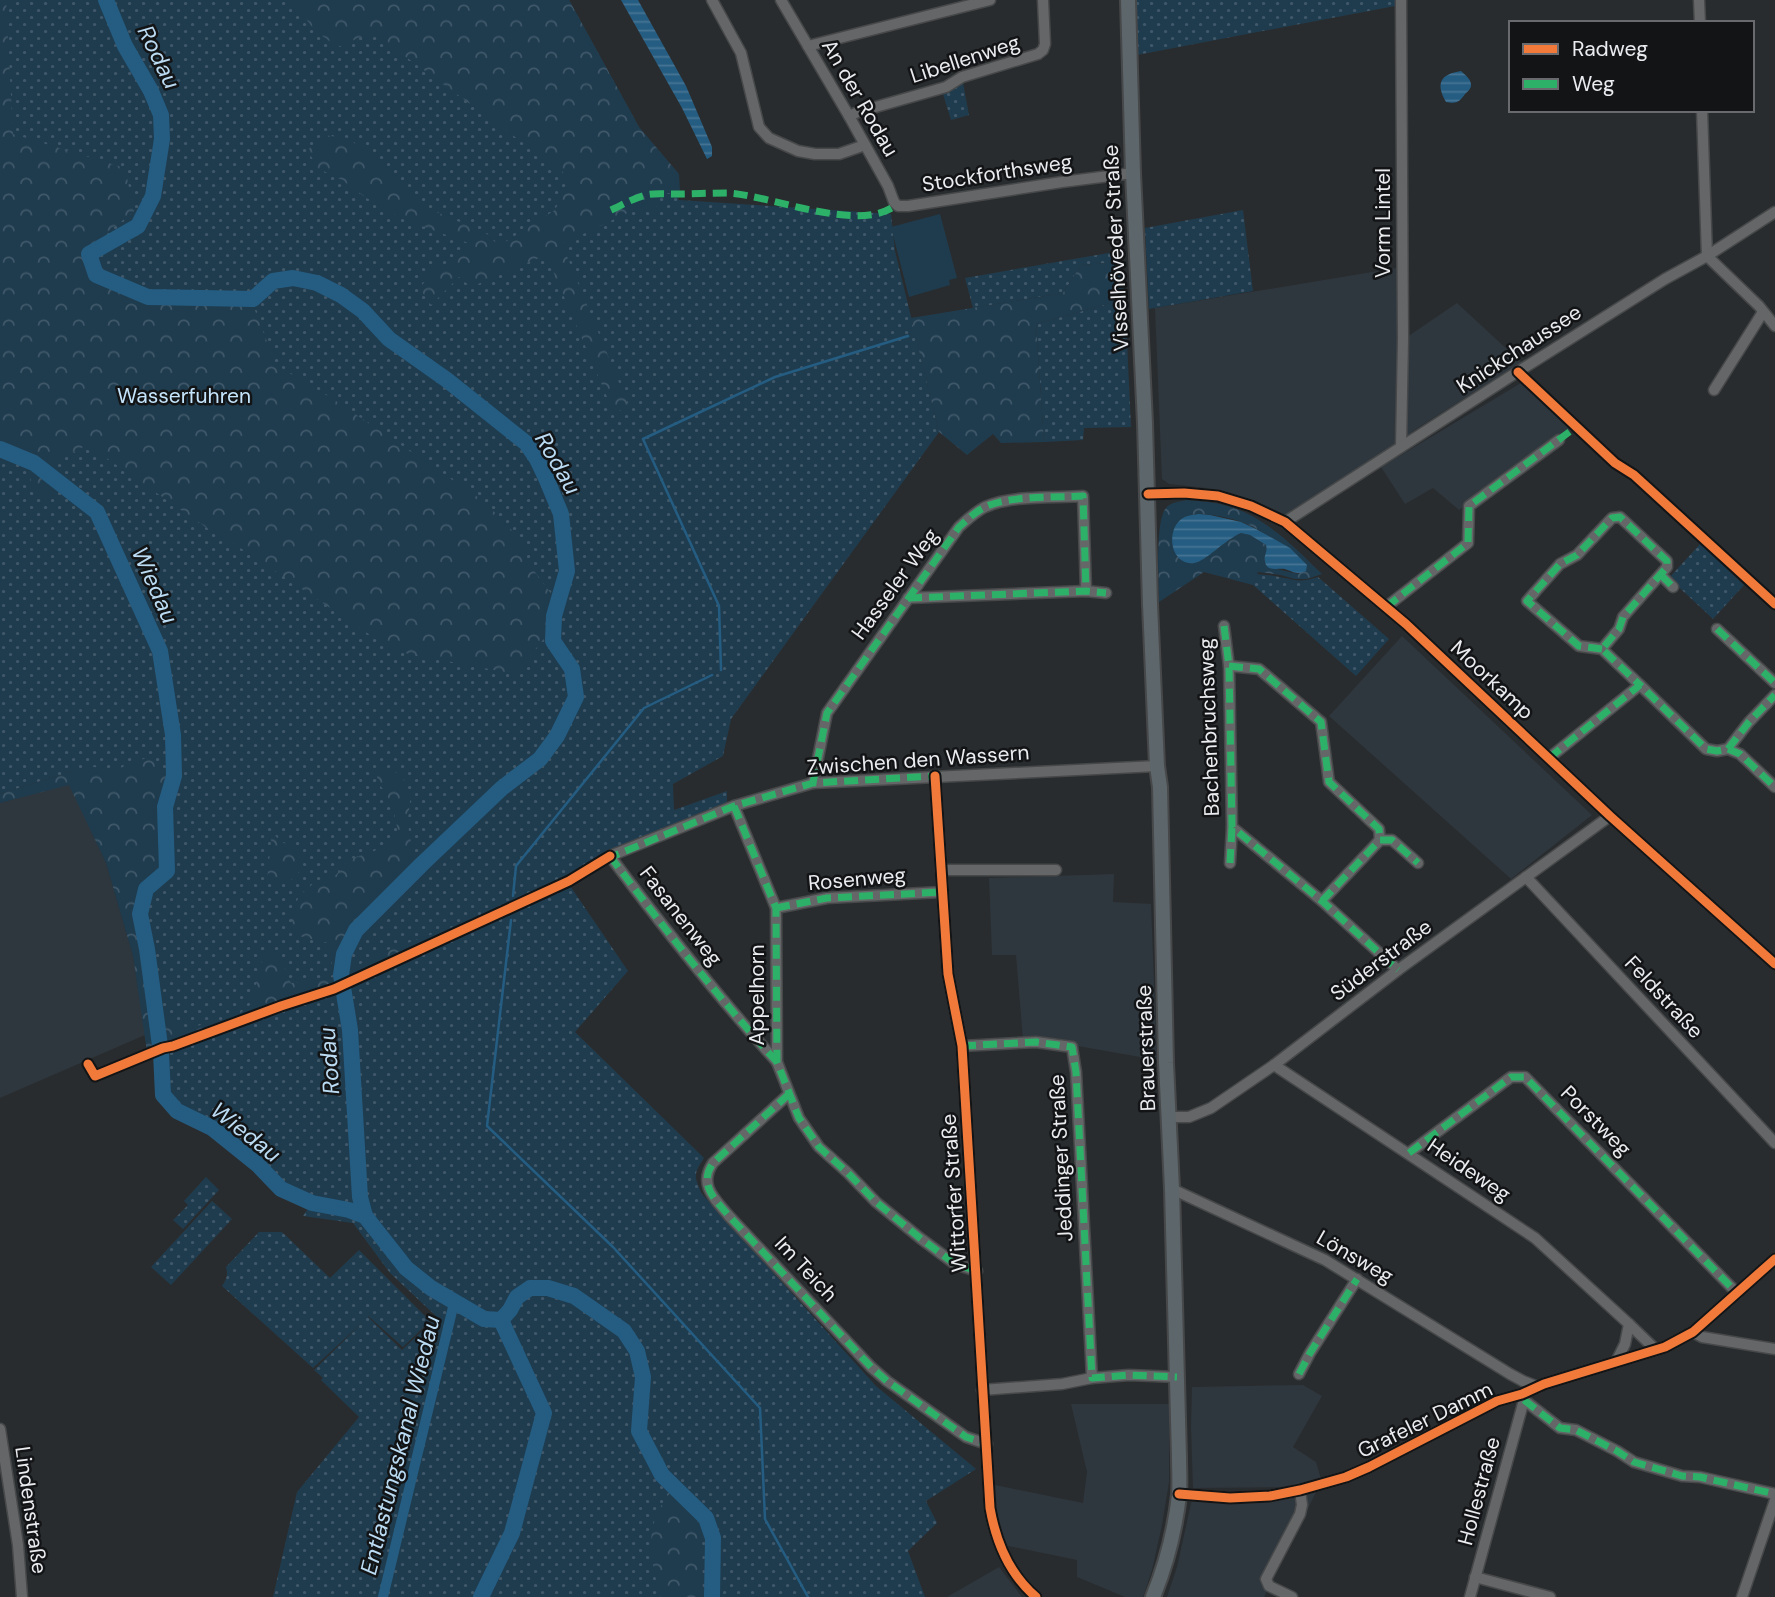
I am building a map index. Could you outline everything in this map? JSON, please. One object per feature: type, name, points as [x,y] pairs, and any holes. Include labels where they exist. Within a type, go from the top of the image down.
[{"type":"main road","name":"Visselhöveder Straße","points":[[1128,0],[1148,494]]},
{"type":"main road","name":"Brauerstraße","points":[[1148,494],[1150,604],[1160,787],[1179,1494],[1170,1543],[1153,1597]]},
{"type":"street","points":[[712,0],[741,53],[759,127],[769,138],[798,151],[815,154],[839,155],[865,145]]},
{"type":"street","name":"An der Rodau","points":[[781,0],[849,116],[888,186],[894,202],[900,207],[908,206]]},
{"type":"street","points":[[808,46],[990,0]]},
{"type":"street","name":"Libellenweg","points":[[849,116],[946,87],[962,77],[1038,54],[1045,46],[1043,0]]},
{"type":"street","name":"Vorm Lintel","points":[[1401,0],[1401,447]]},
{"type":"street","points":[[1699,0],[1700,21]]},
{"type":"street","points":[[1702,112],[1707,256],[1775,326]]},
{"type":"street","name":"Stockforthsweg","points":[[908,206],[1063,181],[1133,173]]},
{"type":"street","name":"Knickchaussee","points":[[1285,522],[1566,341],[1775,212]]},
{"type":"street","points":[[1714,390],[1763,312]]},
{"type":"street","points":[[1386,607],[1468,543],[1469,506],[1559,440]]},
{"type":"street","name":"Moorkamp","points":[[1148,494],[1218,496],[1251,506],[1285,522],[1386,607],[1610,816],[1775,964]]},
{"type":"street","name":"Hasseler Weg","points":[[813,783],[827,713],[908,598],[960,527],[972,515],[1004,501],[1083,496],[1086,591]]},
{"type":"street","points":[[1602,649],[1619,629],[1623,617],[1667,567],[1667,561],[1620,517],[1612,518],[1577,555],[1560,564],[1527,601],[1579,646],[1602,649],[1706,749],[1728,749],[1740,754],[1775,788]]},
{"type":"street","points":[[1661,575],[1674,587]]},
{"type":"street","points":[[908,598],[1086,591],[1106,593]]},
{"type":"street","name":"Bachenbruchsweg","points":[[1224,625],[1229,666],[1232,827],[1230,863]]},
{"type":"street","points":[[1717,629],[1775,683]]},
{"type":"street","points":[[1229,666],[1259,669],[1321,722],[1329,782],[1379,829],[1380,840]]},
{"type":"street","points":[[1549,758],[1640,685]]},
{"type":"street","points":[[1728,749],[1775,695]]},
{"type":"street","name":"Zwischen den Wassern","points":[[610,856],[734,806],[813,783],[1157,766]]},
{"type":"street","name":"Wittorfer Straße","points":[[935,776],[948,974],[962,1046],[990,1508],[999,1544],[1013,1570],[1036,1597]]},
{"type":"street","name":"Appelhorn","points":[[734,806],[776,908],[776,1062],[799,1118],[819,1147],[876,1202],[955,1264],[977,1271]]},
{"type":"street","name":"Süderstraße","points":[[1169,1117],[1189,1117],[1211,1108],[1274,1065],[1398,970],[1610,816]]},
{"type":"street","name":"Bachenbruchsweg","points":[[1232,827],[1322,901],[1398,970]]},
{"type":"street","points":[[1322,901],[1380,840],[1392,840],[1418,863]]},
{"type":"street","name":"Fasanenweg","points":[[610,856],[693,964],[776,1062]]},
{"type":"street","points":[[941,870],[1056,870]]},
{"type":"street","name":"Feldstraße","points":[[1526,877],[1775,1143]]},
{"type":"street","name":"Rosenweg","points":[[776,908],[827,898],[942,892]]},
{"type":"street","name":"Jeddinger Straße","points":[[962,1046],[1036,1042],[1072,1047],[1076,1072],[1092,1378]]},
{"type":"street","name":"Heideweg","points":[[1274,1065],[1535,1238],[1656,1350]]},
{"type":"street","name":"Porstweg","points":[[1409,1153],[1511,1077],[1525,1077],[1737,1293]]},
{"type":"street","name":"Im Teich","points":[[789,1094],[713,1163],[706,1180],[709,1190],[729,1216],[871,1367],[966,1437],[987,1444]]},
{"type":"street","name":"Lönsweg","points":[[1172,1189],[1325,1260],[1510,1374],[1538,1387]]},
{"type":"street","name":"Grafeler Damm","points":[[1179,1494],[1230,1498],[1270,1496],[1346,1477],[1497,1401],[1519,1397],[1538,1387],[1665,1347],[1693,1332],[1775,1259]]},
{"type":"street","points":[[1299,1374],[1357,1279]]},
{"type":"street","points":[[1616,1362],[1625,1343],[1629,1324]]},
{"type":"street","points":[[1693,1332],[1702,1337],[1775,1349]]},
{"type":"street","points":[[1510,1374],[1516,1379],[1519,1397],[1560,1428],[1576,1430],[1634,1462],[1682,1476],[1700,1477],[1775,1494]]},
{"type":"street","points":[[982,1390],[1062,1384],[1129,1375],[1177,1377]]},
{"type":"street","name":"Hollestraße","points":[[1470,1597],[1519,1397]]},
{"type":"street","name":"Lindenstraße","points":[[0,1429],[18,1545],[22,1597]]},
{"type":"street","points":[[1292,1597],[1269,1586],[1266,1579],[1300,1514],[1300,1490]]},
{"type":"street","points":[[1742,1597],[1775,1500]]},
{"type":"street","points":[[1475,1577],[1550,1597]]},
{"type":"shaded area","points":[[1402,267],[1404,339],[1457,303],[1521,362],[1286,515],[1235,495],[1206,488],[1169,484],[1162,479],[1155,308]]},
{"type":"shaded area","points":[[1526,380],[1576,427],[1459,510],[1433,488],[1405,504],[1381,467]]},
{"type":"shaded area","points":[[1402,636],[1592,815],[1511,879],[1329,716]]},
{"type":"shaded area","points":[[69,784],[106,863],[133,956],[145,1035],[0,1098],[0,803]]},
{"type":"shaded area","points":[[1114,874],[1113,902],[1151,904],[1157,1060],[1072,1045],[1023,1040],[1016,955],[992,955],[989,878]]},
{"type":"shaded area","points":[[1303,1385],[1322,1396],[1293,1447],[1316,1462],[1321,1479],[1293,1487],[1193,1488],[1192,1387]]},
{"type":"shaded area","points":[[1071,1404],[1169,1404],[1169,1482],[1152,1570],[1143,1597],[1125,1597],[1077,1577],[1077,1560],[1004,1545],[998,1527],[995,1485],[1083,1503],[1087,1472]]},
{"type":"shaded area","points":[[1317,1490],[1264,1597],[1167,1597],[1177,1567],[1192,1499],[1277,1500],[1296,1498]]},
{"type":"shaded area","points":[[999,1567],[1022,1597],[947,1597]]},
{"type":"green space","points":[[0,0],[569,0],[679,200],[891,214],[895,251],[939,432],[731,719],[723,756],[673,784],[674,810],[727,791],[727,804],[644,838],[564,877],[628,971],[575,1032],[704,1158],[696,1176],[702,1194],[876,1386],[976,1469],[926,1501],[937,1523],[908,1551],[925,1597],[273,1597],[297,1492],[359,1417],[314,1370],[363,1322],[313,1368],[222,1286],[227,1277],[226,1267],[259,1232],[282,1232],[330,1278],[359,1250],[430,1321],[403,1347],[368,1316],[402,1350],[437,1317],[390,1273],[353,1223],[303,1216],[309,1207],[277,1193],[261,1175],[216,1136],[167,1109],[158,1097],[155,1045],[134,899],[70,772],[0,794]]},
{"type":"green space","name":"Wasserfuhren","points":[[0,0],[6,0],[13,134],[125,168],[134,212],[84,249],[94,278],[153,301],[251,300],[276,365],[333,399],[485,502],[520,539],[529,564],[555,599],[547,635],[515,674],[394,651],[207,528],[92,448],[90,443],[48,467],[57,493],[35,497],[28,469],[8,452],[0,449]]},
{"type":"green space","points":[[292,0],[569,0],[639,127],[679,174],[680,192],[649,195],[656,198],[656,208],[638,208],[562,244],[629,407],[614,413],[546,255],[471,287],[459,277],[431,305],[420,289],[432,269],[448,264],[471,244],[400,218],[342,180],[317,168],[308,150],[322,135],[348,138],[385,167],[406,192],[432,210],[487,234],[499,246],[555,210],[567,186],[563,172],[372,32],[338,47],[315,31]]},
{"type":"green space","points":[[1133,0],[1395,0],[1395,6],[1137,55]]},
{"type":"green space","points":[[963,83],[969,115],[951,120],[943,94]]},
{"type":"green space","points":[[1243,210],[1253,291],[1149,309],[1145,228]]},
{"type":"green space","points":[[940,214],[957,278],[949,280],[950,285],[909,297],[891,227]]},
{"type":"green space","points":[[1120,251],[1121,262],[1081,265],[1063,293],[973,308],[965,278]]},
{"type":"green space","points":[[1121,262],[1125,299],[1036,324],[1044,442],[1001,443],[993,434],[967,455],[939,432],[911,318],[1063,293],[1081,265]]},
{"type":"green space","points":[[1125,299],[1131,427],[1084,428],[1083,440],[1044,442],[1036,324]]},
{"type":"green space","points":[[1186,500],[1219,504],[1252,516],[1278,533],[1322,574],[1307,579],[1295,579],[1258,572],[1253,585],[1204,572],[1159,602],[1160,525],[1170,504]],"holes":[[[1199,514],[1226,517],[1252,526],[1276,544],[1299,574],[1267,565],[1266,545],[1241,533],[1200,560],[1184,561],[1176,555]]]},
{"type":"green space","points":[[1700,544],[1744,585],[1713,619],[1669,578]]},
{"type":"green space","points":[[1257,574],[1298,580],[1318,577],[1389,639],[1356,676],[1253,585]]},
{"type":"green space","points":[[152,757],[166,774],[160,827],[163,869],[134,899],[137,922],[146,919],[162,1008],[186,1028],[235,1018],[251,1004],[264,951],[278,958],[291,983],[334,977],[328,943],[295,935],[291,916],[299,896],[315,882],[336,875],[349,859],[399,839],[393,809],[379,783],[377,769],[400,773],[411,794],[408,819],[416,866],[353,929],[340,955],[335,977],[390,949],[498,911],[333,988],[147,1052],[133,956],[106,863],[69,785],[0,803],[0,794],[89,766],[116,771],[131,762]]},
{"type":"green space","points":[[272,832],[279,840],[296,850],[304,867],[289,882],[267,881]]},
{"type":"green space","points":[[206,1177],[219,1190],[183,1229],[173,1220],[188,1205],[184,1201]]},
{"type":"green space","points":[[212,1201],[232,1219],[171,1285],[151,1267]]},
{"type":"green space","points":[[670,1493],[692,1513],[702,1529],[703,1597],[660,1597],[652,1555],[652,1530],[655,1518]]},
{"type":"water","points":[[621,0],[638,0],[686,86],[712,147],[712,156],[707,159],[682,108]]},
{"type":"water","points":[[1461,71],[1468,77],[1470,88],[1457,102],[1446,102],[1441,90],[1442,80],[1449,74]]},
{"type":"water","points":[[1199,514],[1241,522],[1256,529],[1290,548],[1307,565],[1306,571],[1297,573],[1268,567],[1265,560],[1266,545],[1241,533],[1199,562],[1180,559],[1173,546],[1174,530],[1183,518]]},
{"type":"waterway","name":"Rodau","points":[[106,0],[125,46],[151,91],[161,115],[162,139],[153,196],[138,226],[89,254],[96,275],[148,297],[253,299],[273,281],[293,278],[317,283],[341,295],[363,311],[389,339],[447,380],[526,443],[537,459],[561,514],[567,571],[554,616],[553,641],[572,669],[576,697],[557,736],[540,759],[502,788],[356,930],[344,954],[341,975],[350,1030],[360,1197],[365,1216]]},
{"type":"waterway","points":[[721,670],[719,606],[643,439],[775,377],[908,336]]},
{"type":"waterway","name":"Wiedau","points":[[0,449],[34,463],[97,512],[160,651],[173,735],[174,776],[165,807],[167,871],[146,889],[140,914],[161,1053],[163,1095],[177,1111],[212,1128],[258,1165],[281,1189],[312,1203],[365,1216],[406,1268],[431,1288],[484,1319],[501,1320],[517,1297],[530,1288],[548,1288],[574,1296],[624,1331],[637,1351],[643,1377],[639,1431],[662,1475],[706,1518],[713,1538],[712,1597]]},
{"type":"waterway","points":[[513,896],[516,866],[644,708],[712,675]]},
{"type":"waterway","points":[[511,920],[487,1126],[613,1247],[760,1408],[765,1519],[808,1597]]},
{"type":"waterway","name":"Entlastungskanal Wiedau","points":[[383,1597],[454,1303]]},
{"type":"waterway","points":[[481,1597],[512,1533],[544,1413],[501,1320]]},
{"type":"marked path","points":[[611,210],[637,198],[656,194],[727,193],[814,211],[860,216],[880,213],[896,205]]},
{"type":"marked path","points":[[1386,607],[1468,543],[1469,506],[1576,427]]},
{"type":"marked path","points":[[813,783],[827,713],[959,527],[978,511],[1007,500],[1083,496],[1086,591]]},
{"type":"marked path","points":[[1602,649],[1579,646],[1527,601],[1560,564],[1577,555],[1612,518],[1620,517],[1667,561],[1667,567],[1623,617],[1619,629],[1602,649],[1640,685]]},
{"type":"marked path","points":[[1661,575],[1673,587]]},
{"type":"marked path","points":[[908,598],[1086,591],[1106,593]]},
{"type":"marked path","points":[[1224,626],[1229,666],[1232,827],[1322,901],[1398,970]]},
{"type":"marked path","points":[[1717,629],[1775,683]]},
{"type":"marked path","points":[[1229,666],[1259,669],[1321,722],[1329,782],[1379,829],[1380,840],[1392,840],[1418,863]]},
{"type":"marked path","points":[[1549,758],[1640,685],[1706,749],[1728,749],[1740,754],[1775,787]]},
{"type":"marked path","points":[[1728,749],[1775,695]]},
{"type":"marked path","points":[[606,859],[734,806],[813,783],[935,776]]},
{"type":"marked path","points":[[734,806],[776,908],[777,1062],[799,1118],[819,1147],[876,1202],[955,1264],[977,1271]]},
{"type":"marked path","points":[[1230,863],[1232,827]]},
{"type":"marked path","points":[[1322,901],[1380,840]]},
{"type":"marked path","points":[[610,856],[691,961],[777,1062]]},
{"type":"marked path","points":[[776,908],[827,898],[942,892]]},
{"type":"marked path","points":[[962,1046],[1036,1042],[1072,1047],[1076,1072],[1092,1378],[1129,1375],[1177,1377]]},
{"type":"marked path","points":[[1409,1153],[1511,1077],[1525,1077],[1737,1293]]},
{"type":"marked path","points":[[789,1094],[713,1163],[707,1178],[710,1191],[718,1204],[871,1367],[966,1437],[987,1444]]},
{"type":"marked path","points":[[1299,1374],[1357,1279]]},
{"type":"marked path","points":[[1524,1400],[1560,1428],[1576,1430],[1634,1462],[1682,1476],[1700,1477],[1775,1494]]},
{"type":"cycle path","points":[[1518,372],[1615,463],[1634,475],[1775,604]]},
{"type":"cycle path","points":[[1148,494],[1218,496],[1251,506],[1285,522],[1406,624],[1610,816],[1775,964]]},
{"type":"cycle path","points":[[935,776],[948,974],[962,1046],[990,1508],[1005,1557],[1018,1578],[1036,1597]]},
{"type":"cycle path","points":[[88,1064],[95,1076],[163,1048],[334,989],[569,881],[610,856]]},
{"type":"cycle path","points":[[1179,1494],[1230,1498],[1270,1496],[1346,1477],[1497,1401],[1665,1347],[1693,1332],[1775,1259]]}]
